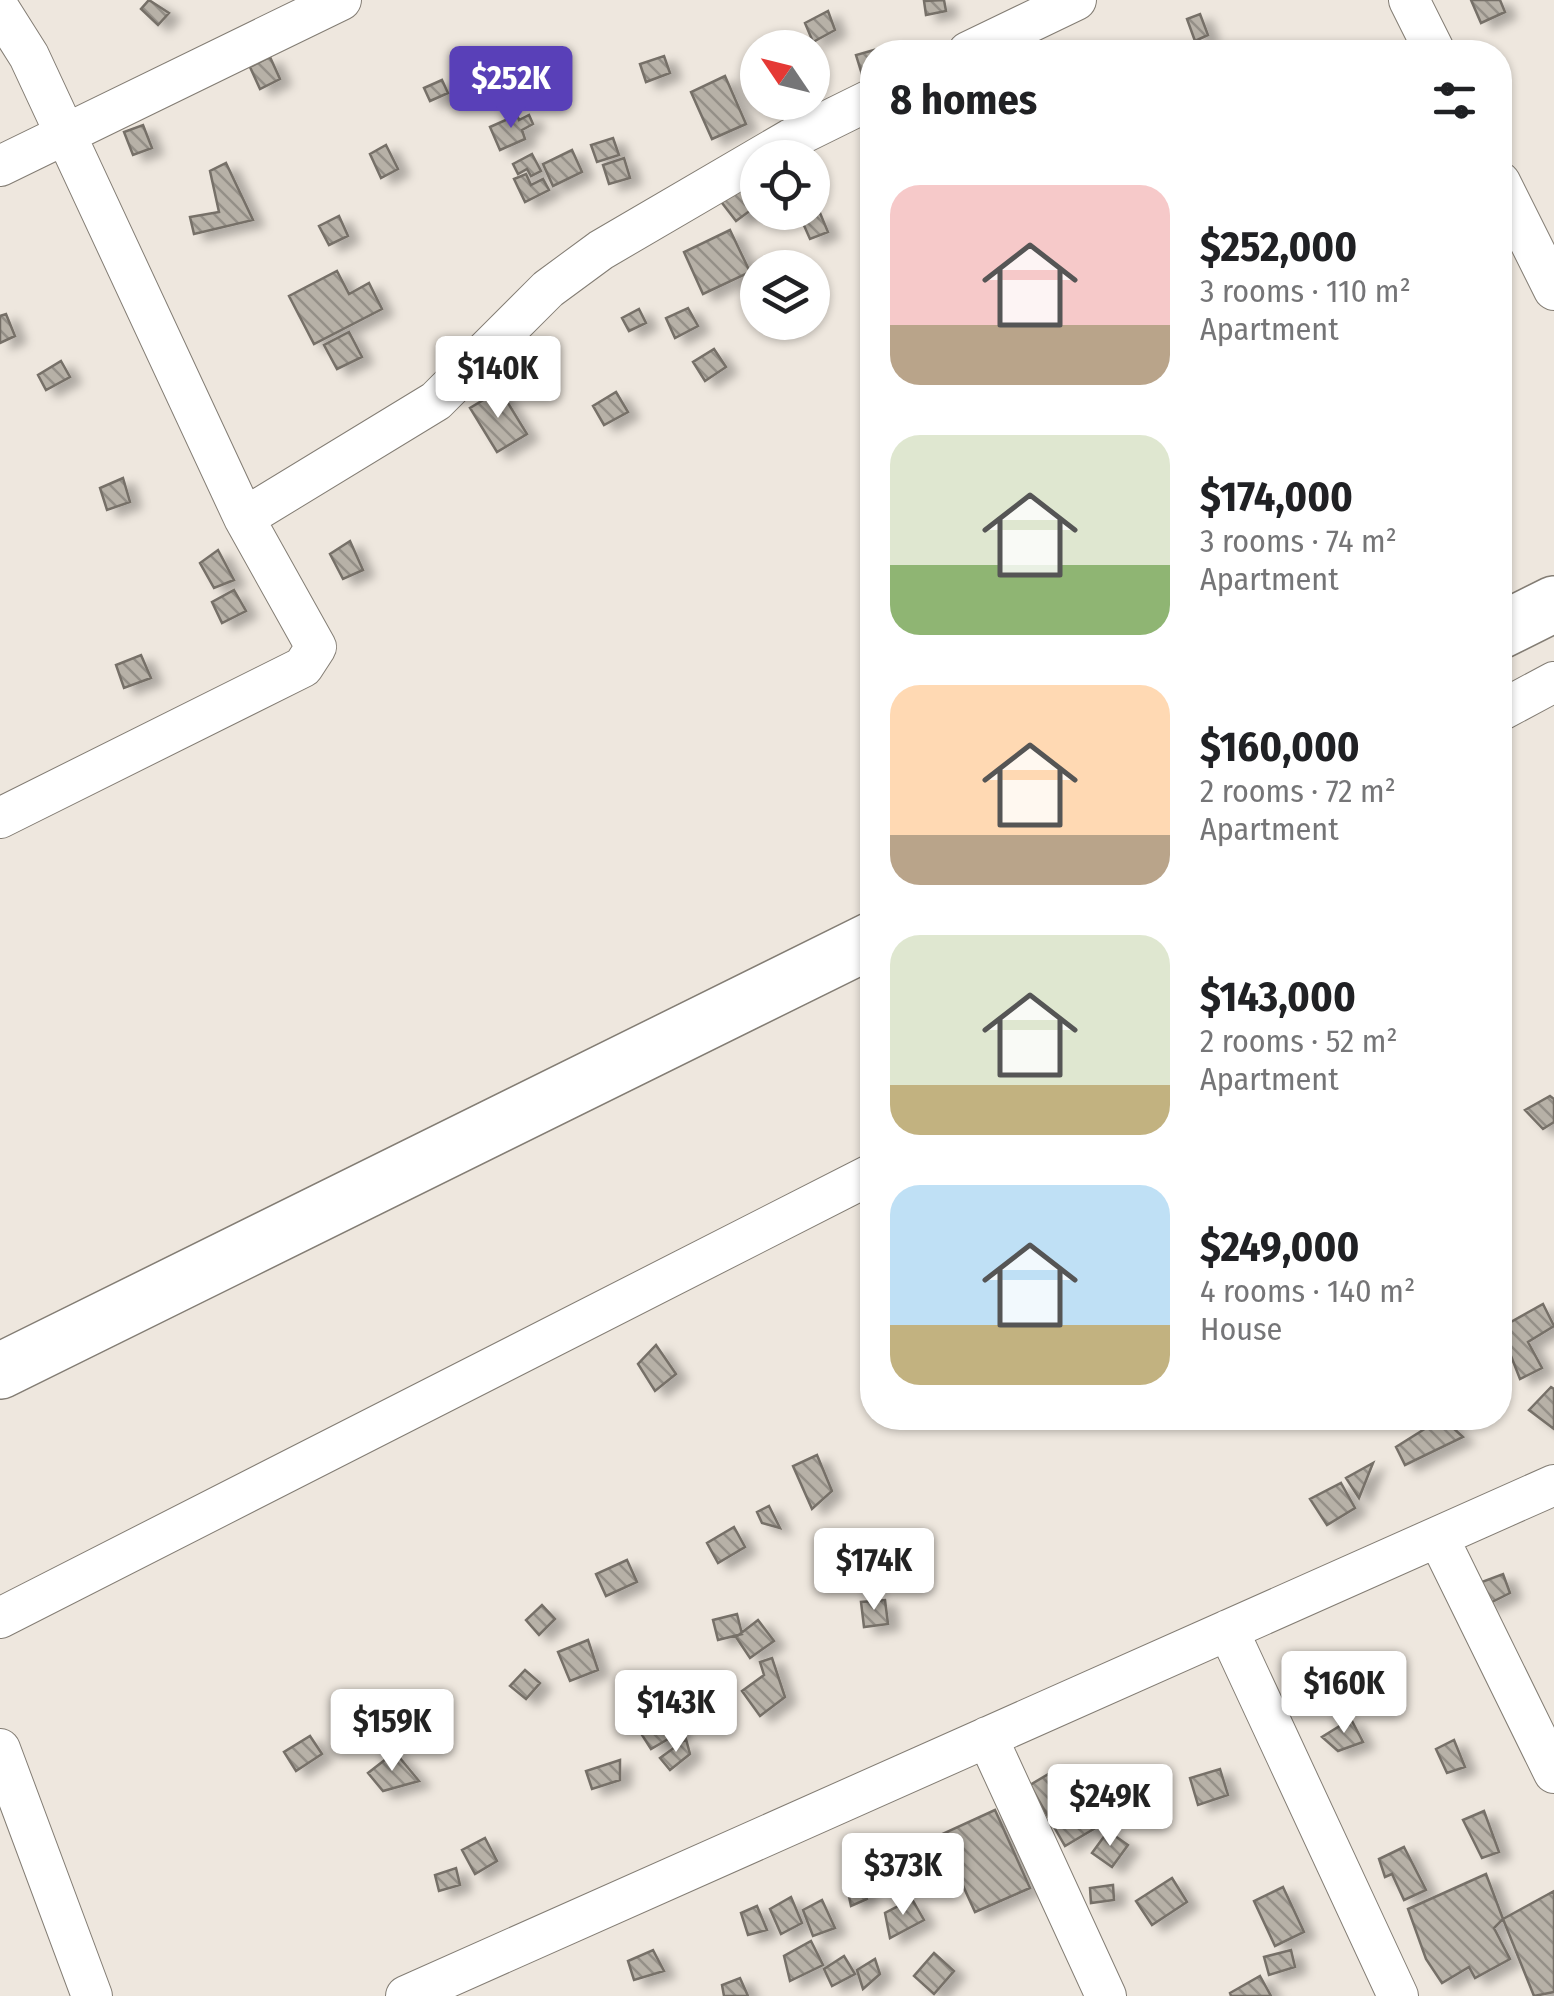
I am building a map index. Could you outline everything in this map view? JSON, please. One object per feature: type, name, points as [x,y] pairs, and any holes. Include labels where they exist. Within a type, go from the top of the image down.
[{"type":"street","points":[[0,166],[341,0]]},
{"type":"street","points":[[1409,0],[1429,40]]},
{"type":"street","points":[[989,40],[1049,6]]},
{"type":"street","points":[[0,10],[29,56],[244,518],[316,647],[303,667],[0,818]]},
{"type":"street","points":[[244,518],[436,401],[548,289],[600,250],[758,158],[860,105]]},
{"type":"street","points":[[1512,206],[1554,290]]},
{"type":"street","points":[[1512,625],[1554,604]]},
{"type":"street","points":[[1512,704],[1554,682]]},
{"type":"street","points":[[0,1371],[860,946]]},
{"type":"street","points":[[0,1618],[860,1180]]},
{"type":"street","points":[[406,1996],[1554,1486]]},
{"type":"street","points":[[1438,1537],[1548,1747]]},
{"type":"street","points":[[1228,1630],[1398,1996]]},
{"type":"street","points":[[987,1737],[1106,1996]]},
{"type":"street","points":[[0,1749],[92,1996]]},
{"type":"building","points":[[149,0],[169,13],[158,25],[141,9]]},
{"type":"building","points":[[944,0],[946,11],[926,15],[924,1]]},
{"type":"building","points":[[1471,0],[1500,0],[1505,12],[1481,23]]},
{"type":"building","points":[[828,11],[835,30],[808,30],[805,23]]},
{"type":"building","points":[[1200,14],[1208,35],[1195,40],[1187,19]]},
{"type":"building","points":[[664,56],[670,73],[646,82],[640,64]]},
{"type":"building","points":[[270,57],[280,79],[260,89],[250,67]]},
{"type":"building","points":[[725,76],[740,110],[740,120],[746,124],[712,139],[691,92]]},
{"type":"building","points":[[442,80],[448,93],[430,101],[424,88]]},
{"type":"building","points":[[517,115],[519,120],[529,115],[533,124],[522,130],[525,139],[500,150],[490,127]]},
{"type":"building","points":[[143,125],[152,148],[133,155],[124,132]]},
{"type":"building","points":[[613,138],[619,155],[597,162],[591,145]]},
{"type":"building","points":[[386,145],[398,169],[381,178],[370,154]]},
{"type":"building","points":[[572,150],[582,172],[553,186],[543,164]]},
{"type":"building","points":[[532,154],[541,171],[531,176],[527,169],[518,174],[513,164]]},
{"type":"building","points":[[624,158],[630,178],[609,184],[603,165]]},
{"type":"building","points":[[226,163],[253,220],[194,234],[190,217],[219,212],[210,171]]},
{"type":"building","points":[[526,174],[531,185],[543,179],[549,190],[525,202],[514,179]]},
{"type":"building","points":[[738,185],[740,218],[736,221],[719,199]]},
{"type":"building","points":[[339,216],[348,236],[329,245],[319,226]]},
{"type":"building","points":[[730,230],[740,251],[740,277],[703,294],[684,252]]},
{"type":"building","points":[[806,230],[827,230],[828,232],[810,239]]},
{"type":"building","points":[[337,271],[349,294],[369,283],[382,309],[314,344],[289,296]]},
{"type":"building","points":[[688,308],[698,326],[675,338],[666,318]]},
{"type":"building","points":[[639,309],[646,323],[629,331],[622,318]]},
{"type":"building","points":[[6,314],[15,336],[0,343],[0,316]]},
{"type":"building","points":[[349,332],[362,357],[337,369],[324,345]]},
{"type":"building","points":[[714,349],[726,367],[705,381],[693,362]]},
{"type":"building","points":[[61,361],[70,377],[46,390],[38,375]]},
{"type":"building","points":[[500,390],[527,434],[497,452],[470,408]]},
{"type":"building","points":[[616,392],[628,412],[604,425],[593,406]]},
{"type":"building","points":[[123,478],[130,502],[107,510],[100,488]]},
{"type":"building","points":[[350,541],[363,570],[343,579],[330,554]]},
{"type":"building","points":[[218,550],[234,580],[214,588],[200,563]]},
{"type":"building","points":[[234,590],[246,611],[222,623],[212,602]]},
{"type":"building","points":[[141,655],[151,678],[124,688],[116,665]]},
{"type":"building","points":[[1550,1096],[1554,1099],[1554,1122],[1543,1129],[1525,1110]]},
{"type":"building","points":[[1543,1304],[1554,1326],[1528,1342],[1542,1368],[1520,1379],[1512,1359],[1512,1321]]},
{"type":"building","points":[[656,1345],[676,1374],[655,1391],[638,1364]]},
{"type":"building","points":[[1551,1387],[1554,1389],[1554,1429],[1529,1410]]},
{"type":"building","points":[[1423,1430],[1455,1430],[1463,1437],[1405,1465],[1396,1447]]},
{"type":"building","points":[[817,1455],[832,1491],[812,1509],[793,1466]]},
{"type":"building","points":[[1373,1463],[1359,1498],[1346,1478]]},
{"type":"building","points":[[1341,1483],[1355,1508],[1327,1525],[1310,1499]]},
{"type":"building","points":[[769,1506],[780,1528],[762,1523],[757,1512]]},
{"type":"building","points":[[734,1527],[745,1547],[718,1563],[707,1543]]},
{"type":"building","points":[[627,1560],[637,1582],[606,1596],[596,1574]]},
{"type":"building","points":[[1503,1574],[1510,1593],[1486,1605],[1471,1586]]},
{"type":"building","points":[[885,1600],[888,1624],[864,1627],[861,1602]]},
{"type":"building","points":[[542,1605],[555,1619],[539,1635],[526,1620]]},
{"type":"building","points":[[737,1614],[742,1634],[718,1640],[713,1620]]},
{"type":"building","points":[[758,1620],[774,1641],[750,1658],[736,1637]]},
{"type":"building","points":[[588,1640],[598,1670],[570,1681],[558,1652]]},
{"type":"building","points":[[772,1658],[785,1697],[760,1716],[742,1691],[764,1675],[760,1662]]},
{"type":"building","points":[[525,1670],[540,1683],[526,1699],[510,1686]]},
{"type":"building","points":[[672,1717],[680,1732],[651,1749],[642,1735]]},
{"type":"building","points":[[1351,1719],[1363,1742],[1338,1751],[1322,1737]]},
{"type":"building","points":[[310,1736],[322,1754],[296,1771],[284,1752]]},
{"type":"building","points":[[686,1739],[690,1754],[670,1770],[660,1758]]},
{"type":"building","points":[[1454,1740],[1465,1767],[1447,1773],[1436,1749]]},
{"type":"building","points":[[395,1752],[419,1781],[383,1791],[368,1773]]},
{"type":"building","points":[[620,1760],[620,1780],[592,1789],[586,1771]]},
{"type":"building","points":[[1062,1766],[1097,1827],[1065,1846],[1030,1785]]},
{"type":"building","points":[[1220,1769],[1228,1795],[1198,1805],[1190,1778]]},
{"type":"building","points":[[995,1810],[1030,1888],[975,1912],[940,1835]]},
{"type":"building","points":[[1484,1811],[1499,1852],[1482,1858],[1463,1820]]},
{"type":"building","points":[[1108,1831],[1128,1845],[1112,1867],[1092,1853]]},
{"type":"building","points":[[485,1838],[497,1861],[475,1874],[462,1850]]},
{"type":"building","points":[[1404,1847],[1426,1890],[1404,1900],[1392,1874],[1385,1877],[1379,1859]]},
{"type":"building","points":[[882,1850],[899,1869],[885,1882],[866,1861]]},
{"type":"building","points":[[456,1868],[460,1885],[439,1891],[435,1875]]},
{"type":"building","points":[[1486,1874],[1503,1919],[1494,1928],[1510,1959],[1475,1978],[1469,1967],[1442,1983],[1426,1959],[1408,1909]]},
{"type":"building","points":[[859,1875],[867,1899],[851,1906],[845,1878]]},
{"type":"building","points":[[1172,1878],[1187,1902],[1152,1925],[1136,1901]]},
{"type":"building","points":[[1113,1885],[1114,1900],[1091,1903],[1090,1888]]},
{"type":"building","points":[[1283,1887],[1304,1932],[1275,1946],[1254,1901]]},
{"type":"building","points":[[1554,1891],[1554,1992],[1534,1996],[1503,1919]]},
{"type":"building","points":[[791,1897],[802,1923],[781,1934],[770,1909]]},
{"type":"building","points":[[912,1899],[924,1920],[890,1938],[885,1913]]},
{"type":"building","points":[[822,1900],[835,1928],[813,1936],[803,1910]]},
{"type":"building","points":[[757,1906],[767,1930],[748,1935],[741,1913]]},
{"type":"building","points":[[811,1941],[823,1965],[790,1981],[784,1956]]},
{"type":"building","points":[[653,1950],[664,1971],[634,1980],[628,1961]]},
{"type":"building","points":[[1291,1950],[1295,1967],[1269,1975],[1264,1957]]},
{"type":"building","points":[[934,1953],[954,1971],[934,1994],[914,1976]]},
{"type":"building","points":[[844,1956],[855,1974],[832,1986],[824,1969]]},
{"type":"building","points":[[875,1959],[880,1974],[863,1989],[857,1970]]},
{"type":"building","points":[[1260,1976],[1271,1996],[1231,1996],[1230,1993]]},
{"type":"building","points":[[740,1978],[748,1996],[724,1996],[722,1985]]}]
